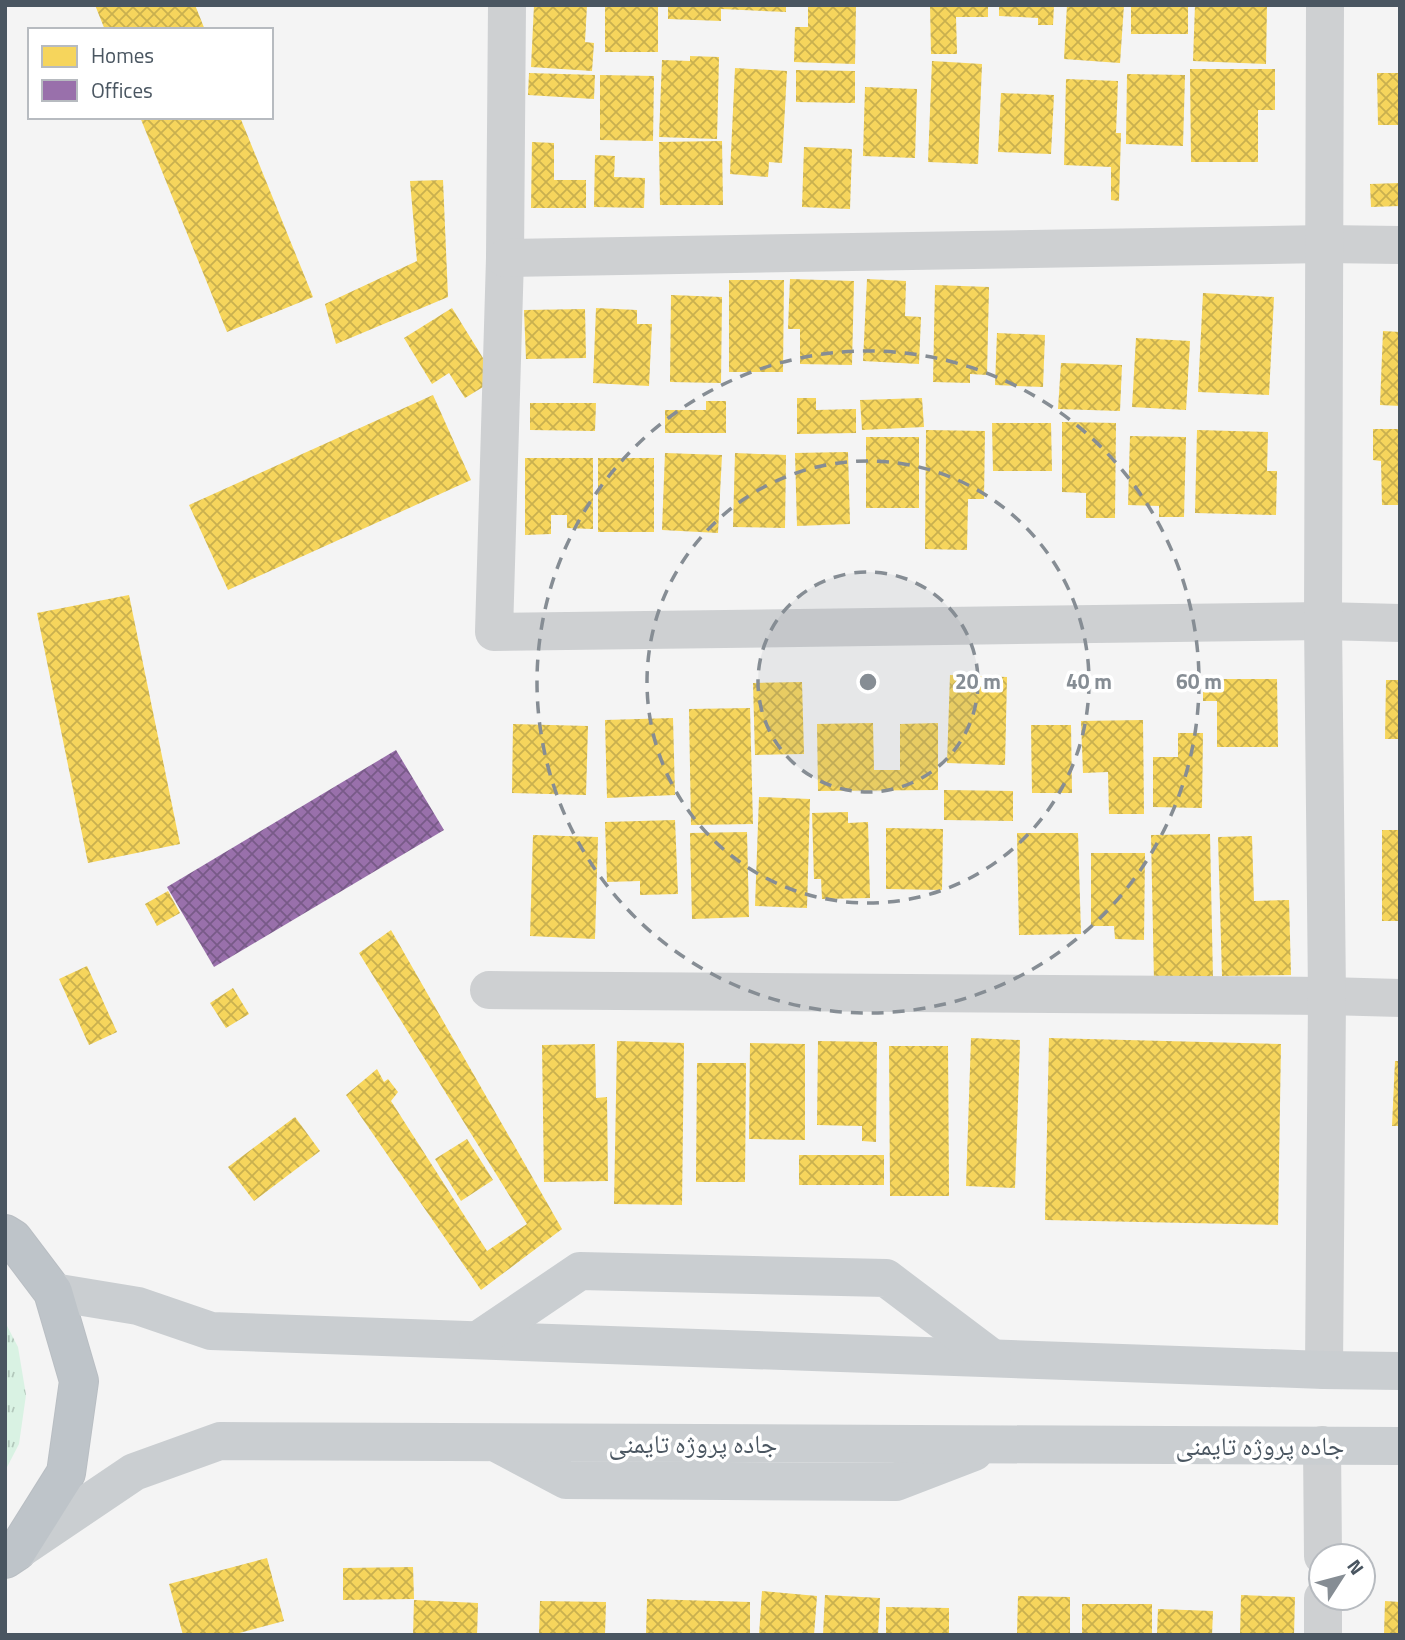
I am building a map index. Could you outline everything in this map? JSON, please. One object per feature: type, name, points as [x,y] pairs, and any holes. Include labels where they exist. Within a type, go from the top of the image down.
[{"type":"highway","points":[[5,1234],[13,1239],[52,1292],[79,1381],[66,1473],[11,1555]]},
{"type":"main road","points":[[478,1340],[580,1271],[886,1278],[992,1358]]},
{"type":"main road","points":[[52,1292],[138,1306],[211,1331],[1400,1371]]},
{"type":"main road","name":"جاده پروژه تایمنی","points":[[11,1555],[134,1472],[220,1441],[1400,1446]]},
{"type":"street","points":[[508,5],[505,258],[494,632],[1323,621],[1400,624]]},
{"type":"street","points":[[1324,1370],[1327,996],[1323,621],[1325,5]]},
{"type":"street","points":[[505,258],[1324,244],[1400,245]]},
{"type":"street","points":[[489,990],[1400,998]]},
{"type":"street","points":[[1322,1445],[1323,1542]]},
{"type":"street","points":[[1323,1612],[1323,1635]]},
{"type":"green space","points":[[5,1322],[18,1347],[26,1395],[19,1444],[5,1471]]},
{"type":"building: Homes","points":[[95,5],[195,5],[204,28],[104,28]]},
{"type":"building: Homes","points":[[534,5],[587,5],[585,42],[594,43],[592,71],[531,67]]},
{"type":"building: Homes","points":[[605,5],[658,5],[658,52],[605,52]]},
{"type":"building: Homes","points":[[668,5],[786,5],[786,12],[721,9],[721,21],[668,19]]},
{"type":"building: Homes","points":[[808,5],[856,5],[855,64],[794,62],[795,27],[808,27]]},
{"type":"building: Homes","points":[[930,5],[988,5],[988,17],[956,17],[957,54],[931,54]]},
{"type":"building: Homes","points":[[999,5],[1054,5],[1053,25],[1038,25],[1038,18],[999,16]]},
{"type":"building: Homes","points":[[1067,5],[1124,5],[1120,63],[1064,59]]},
{"type":"building: Homes","points":[[1131,5],[1188,5],[1188,34],[1131,34]]},
{"type":"building: Homes","points":[[1195,5],[1267,5],[1266,64],[1193,61]]},
{"type":"building: Homes","points":[[690,56],[719,57],[717,139],[659,137],[662,60],[690,61]]},
{"type":"building: Homes","points":[[932,61],[982,64],[978,164],[928,162]]},
{"type":"building: Homes","points":[[735,68],[787,71],[782,163],[769,162],[768,177],[730,174]]},
{"type":"building: Homes","points":[[1190,69],[1275,69],[1275,110],[1258,110],[1258,162],[1191,162]]},
{"type":"building: Homes","points":[[796,70],[855,71],[855,103],[796,102]]},
{"type":"building: Homes","points":[[529,73],[595,75],[594,99],[528,95]]},
{"type":"building: Homes","points":[[1377,73],[1400,73],[1400,125],[1378,125]]},
{"type":"building: Homes","points":[[1127,74],[1185,75],[1183,146],[1126,144]]},
{"type":"building: Homes","points":[[600,75],[654,76],[653,141],[600,140]]},
{"type":"building: Homes","points":[[1066,79],[1118,81],[1116,133],[1121,133],[1119,201],[1111,200],[1111,167],[1064,165]]},
{"type":"building: Homes","points":[[865,87],[917,89],[915,158],[863,156]]},
{"type":"building: Homes","points":[[1001,93],[1054,95],[1051,154],[998,152]]},
{"type":"building: Homes","points":[[141,119],[241,119],[313,297],[227,332]]},
{"type":"building: Homes","points":[[722,141],[723,205],[660,205],[659,142]]},
{"type":"building: Homes","points":[[532,142],[554,143],[554,180],[586,180],[586,208],[531,208]]},
{"type":"building: Homes","points":[[804,147],[852,149],[850,209],[802,207]]},
{"type":"building: Homes","points":[[595,155],[615,156],[614,177],[645,178],[644,208],[594,207]]},
{"type":"building: Homes","points":[[443,180],[448,297],[336,344],[325,304],[417,261],[410,181]]},
{"type":"building: Homes","points":[[1400,183],[1400,206],[1371,207],[1370,184]]},
{"type":"building: Homes","points":[[790,279],[854,281],[852,365],[800,364],[800,329],[788,329]]},
{"type":"building: Homes","points":[[867,279],[906,281],[905,316],[921,317],[919,364],[863,361]]},
{"type":"building: Homes","points":[[729,280],[784,280],[783,372],[729,372]]},
{"type":"building: Homes","points":[[935,285],[989,287],[987,375],[970,374],[970,383],[933,382]]},
{"type":"building: Homes","points":[[1203,293],[1274,297],[1269,395],[1198,392]]},
{"type":"building: Homes","points":[[671,295],[722,297],[721,383],[670,382]]},
{"type":"building: Homes","points":[[452,308],[496,379],[465,398],[449,373],[432,384],[404,338]]},
{"type":"building: Homes","points":[[596,308],[637,310],[637,324],[652,324],[649,386],[593,383]]},
{"type":"building: Homes","points":[[585,309],[586,358],[526,359],[524,310]]},
{"type":"building: Homes","points":[[1383,331],[1400,332],[1400,406],[1380,405]]},
{"type":"building: Homes","points":[[997,333],[1045,335],[1043,387],[995,385]]},
{"type":"building: Homes","points":[[1136,338],[1190,341],[1186,410],[1132,407]]},
{"type":"building: Homes","points":[[1061,363],[1122,365],[1120,411],[1058,409]]},
{"type":"building: Homes","points":[[433,395],[471,480],[228,590],[189,505]]},
{"type":"building: Homes","points":[[797,398],[816,398],[816,410],[856,409],[856,433],[797,434]]},
{"type":"building: Homes","points":[[922,398],[924,427],[862,430],[860,400]]},
{"type":"building: Homes","points":[[706,401],[726,401],[726,433],[665,433],[665,410],[706,410]]},
{"type":"building: Homes","points":[[530,403],[596,403],[595,431],[530,430]]},
{"type":"building: Homes","points":[[1062,422],[1116,423],[1115,518],[1086,518],[1086,493],[1062,492]]},
{"type":"building: Homes","points":[[992,423],[1051,423],[1052,471],[993,471]]},
{"type":"building: Homes","points":[[1373,429],[1400,429],[1400,505],[1382,505],[1381,461],[1373,460]]},
{"type":"building: Homes","points":[[926,430],[985,431],[984,499],[968,499],[967,550],[925,549]]},
{"type":"building: Homes","points":[[1197,430],[1268,432],[1267,471],[1277,471],[1276,515],[1195,513]]},
{"type":"building: Homes","points":[[1130,436],[1186,437],[1184,517],[1159,517],[1159,506],[1128,505]]},
{"type":"building: Homes","points":[[866,437],[919,437],[919,508],[866,508]]},
{"type":"building: Homes","points":[[848,452],[850,524],[797,526],[795,453]]},
{"type":"building: Homes","points":[[665,453],[722,455],[718,533],[662,530]]},
{"type":"building: Homes","points":[[735,453],[786,455],[785,528],[733,527]]},
{"type":"building: Homes","points":[[525,458],[593,458],[593,529],[567,528],[567,515],[551,515],[551,534],[525,535]]},
{"type":"building: Homes","points":[[598,458],[654,458],[654,532],[598,532]]},
{"type":"building: Homes","points":[[129,595],[180,844],[88,863],[37,613]]},
{"type":"building: Homes","points":[[950,675],[1007,677],[1005,765],[947,763]]},
{"type":"building: Homes","points":[[1203,679],[1277,679],[1278,747],[1217,747],[1217,701],[1203,701]]},
{"type":"building: Homes","points":[[1386,680],[1400,680],[1400,739],[1385,739]]},
{"type":"building: Homes","points":[[802,682],[804,754],[755,755],[753,683]]},
{"type":"building: Homes","points":[[750,708],[753,824],[691,825],[689,709]]},
{"type":"building: Homes","points":[[673,718],[675,795],[607,798],[605,720]]},
{"type":"building: Homes","points":[[1143,720],[1144,814],[1109,814],[1108,772],[1083,773],[1081,721]]},
{"type":"building: Homes","points":[[873,723],[874,770],[900,770],[900,724],[938,723],[938,790],[818,791],[817,724]]},
{"type":"building: Homes","points":[[513,724],[588,726],[586,795],[512,793]]},
{"type":"building: Homes","points":[[1031,725],[1071,725],[1072,793],[1032,793]]},
{"type":"building: Homes","points":[[1178,733],[1203,733],[1202,808],[1153,807],[1153,757],[1178,757]]},
{"type":"building: Homes","points":[[944,790],[1013,791],[1013,821],[944,820]]},
{"type":"building: Homes","points":[[759,797],[810,799],[807,908],[755,906]]},
{"type":"building: Homes","points":[[848,812],[848,823],[868,822],[870,898],[822,899],[821,879],[814,879],[812,813]]},
{"type":"building: Homes","points":[[675,820],[678,894],[640,895],[640,881],[607,882],[605,822]]},
{"type":"building: Homes","points":[[886,828],[943,829],[942,890],[886,889]]},
{"type":"building: Homes","points":[[1382,830],[1400,830],[1400,921],[1382,921]]},
{"type":"building: Homes","points":[[747,832],[749,917],[692,919],[690,833]]},
{"type":"building: Homes","points":[[1017,833],[1078,833],[1081,934],[1019,935]]},
{"type":"building: Homes","points":[[1210,834],[1213,980],[1154,981],[1151,835]]},
{"type":"building: Homes","points":[[533,835],[598,837],[595,939],[530,936]]},
{"type":"building: Homes","points":[[1252,836],[1254,901],[1289,900],[1291,975],[1222,976],[1218,837]]},
{"type":"building: Homes","points":[[1091,853],[1145,853],[1144,940],[1115,939],[1114,926],[1091,926]]},
{"type":"building: Homes","points":[[168,891],[180,913],[157,926],[145,904]]},
{"type":"building: Homes","points":[[391,930],[562,1229],[481,1290],[346,1095],[377,1069],[384,1082],[388,1079],[398,1092],[391,1101],[487,1251],[527,1224],[359,953]]},
{"type":"building: Homes","points":[[87,966],[117,1032],[89,1045],[59,979]]},
{"type":"building: Homes","points":[[233,988],[249,1014],[226,1028],[210,1003]]},
{"type":"building: Homes","points":[[971,1038],[1020,1040],[1015,1188],[966,1186]]},
{"type":"building: Homes","points":[[1049,1038],[1281,1044],[1278,1225],[1045,1220]]},
{"type":"building: Homes","points":[[617,1041],[684,1043],[682,1205],[614,1204]]},
{"type":"building: Homes","points":[[818,1041],[877,1042],[876,1142],[862,1141],[862,1126],[817,1125]]},
{"type":"building: Homes","points":[[750,1043],[805,1044],[805,1140],[749,1139]]},
{"type":"building: Homes","points":[[595,1044],[596,1098],[607,1097],[608,1181],[544,1182],[542,1045]]},
{"type":"building: Homes","points":[[889,1046],[948,1046],[949,1196],[890,1196]]},
{"type":"building: Homes","points":[[1395,1061],[1400,1061],[1400,1126],[1392,1126]]},
{"type":"building: Homes","points":[[697,1063],[746,1063],[745,1182],[696,1182]]},
{"type":"building: Homes","points":[[295,1117],[320,1151],[254,1201],[228,1167]]},
{"type":"building: Homes","points":[[467,1139],[493,1180],[461,1201],[435,1159]]},
{"type":"building: Homes","points":[[799,1155],[884,1155],[884,1185],[799,1185]]},
{"type":"building: Homes","points":[[267,1558],[284,1621],[232,1635],[183,1635],[169,1584]]},
{"type":"building: Homes","points":[[413,1567],[414,1599],[343,1600],[343,1568]]},
{"type":"building: Homes","points":[[762,1591],[817,1596],[814,1635],[759,1635]]},
{"type":"building: Homes","points":[[825,1595],[880,1598],[878,1635],[823,1635]]},
{"type":"building: Homes","points":[[1241,1595],[1295,1597],[1294,1635],[1240,1635]]},
{"type":"building: Homes","points":[[1018,1596],[1070,1597],[1070,1635],[1017,1635]]},
{"type":"building: Homes","points":[[647,1599],[750,1602],[750,1635],[646,1635]]},
{"type":"building: Homes","points":[[414,1600],[478,1603],[477,1635],[413,1635]]},
{"type":"building: Homes","points":[[540,1601],[606,1602],[605,1635],[539,1635]]},
{"type":"building: Homes","points":[[1385,1601],[1400,1602],[1400,1635],[1384,1635]]},
{"type":"building: Homes","points":[[1082,1604],[1152,1604],[1152,1635],[1082,1635]]},
{"type":"building: Homes","points":[[886,1607],[949,1608],[949,1635],[886,1635]]},
{"type":"building: Homes","points":[[1158,1609],[1213,1611],[1212,1635],[1157,1635]]},
{"type":"building: Offices","points":[[396,750],[444,830],[214,967],[167,887]]}]
